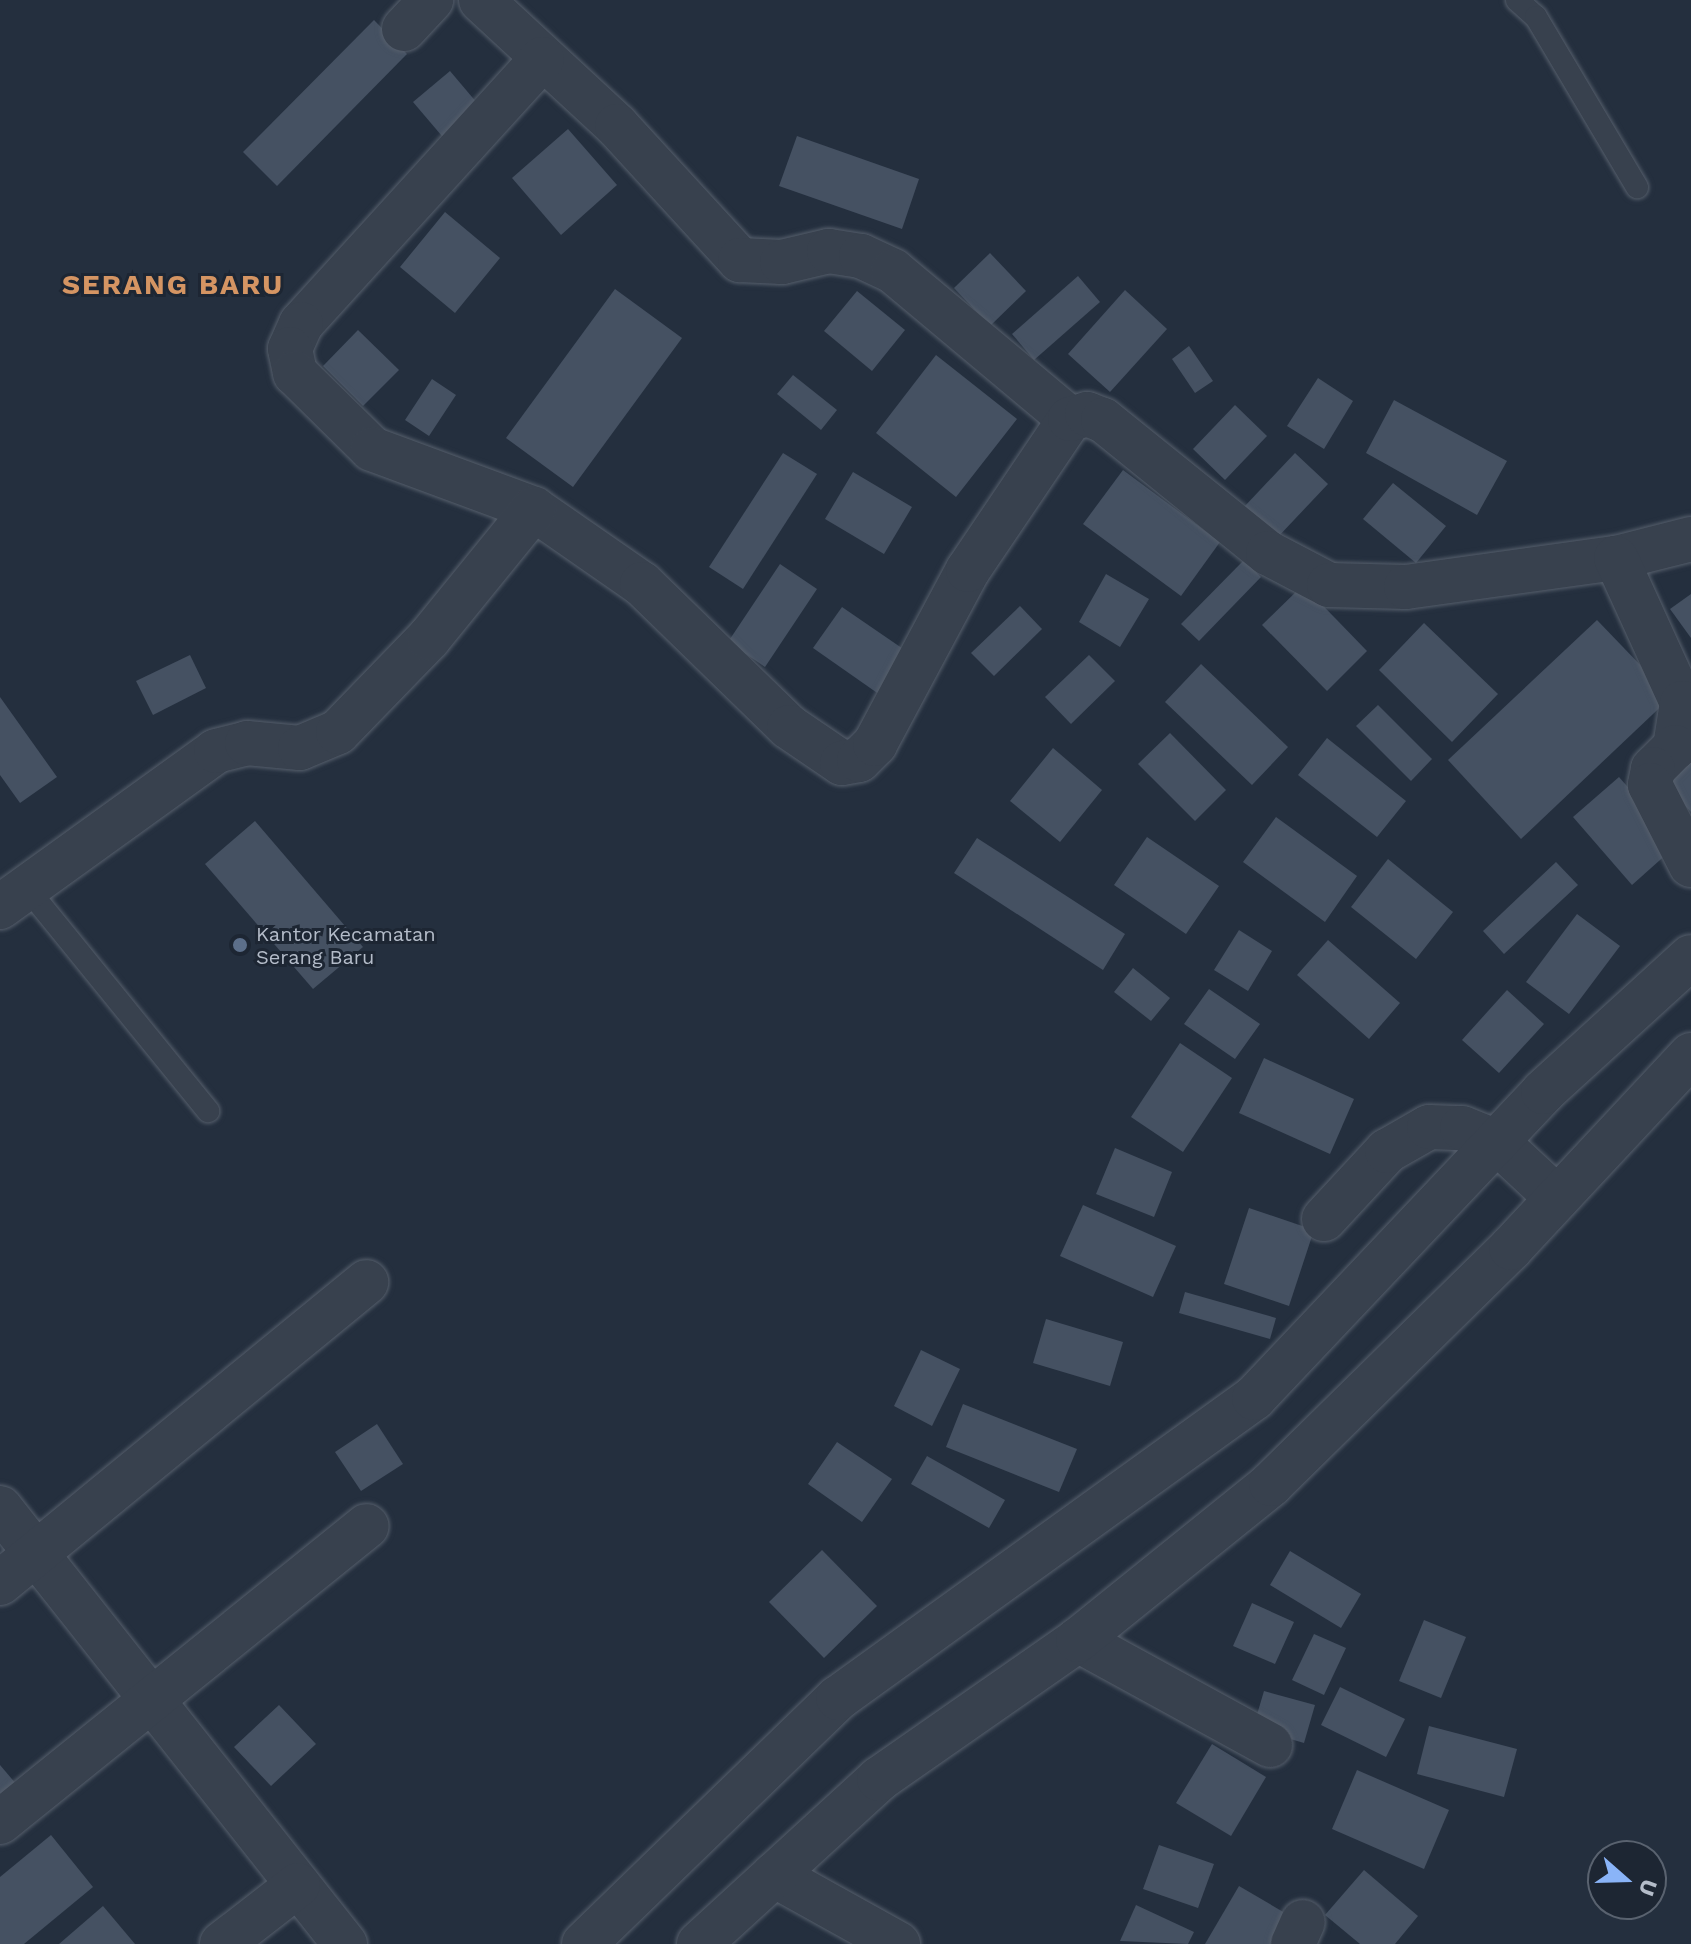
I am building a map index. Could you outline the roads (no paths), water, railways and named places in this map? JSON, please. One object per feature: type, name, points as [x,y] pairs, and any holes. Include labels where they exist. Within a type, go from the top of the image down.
[{"type":"street","points":[[481,0],[617,126],[740,260],[782,262],[829,251],[861,256],[893,271],[1070,419]]},
{"type":"street","points":[[542,59],[301,324],[290,349],[295,373],[372,449],[534,509],[642,584],[789,727],[842,763],[859,760],[875,744],[968,570],[1070,419],[1087,414],[1103,420],[1268,553],[1329,585],[1406,587],[1616,558],[1691,539]]},
{"type":"street","points":[[13,897],[216,751],[247,743],[300,748],[338,732],[429,638],[534,509]]},
{"type":"street","points":[[1616,558],[1682,703],[1675,747],[1653,769],[1650,785],[1691,865]]},
{"type":"street","points":[[584,1944],[838,1698],[1254,1398],[1543,1092],[1691,957]]},
{"type":"street","points":[[699,1944],[879,1779],[1078,1640],[1271,1484],[1557,1198],[1691,1055]]},
{"type":"street","points":[[1324,1219],[1387,1151],[1429,1127],[1462,1128],[1497,1142],[1557,1198]]},
{"type":"street","points":[[0,1583],[366,1282]]},
{"type":"street","points":[[0,1508],[345,1944]]},
{"type":"street","points":[[0,1822],[154,1702],[367,1526]]},
{"type":"street","points":[[1078,1640],[1270,1745]]},
{"type":"street","points":[[774,1875],[878,1940]]},
{"type":"street","points":[[222,1944],[298,1885]]},
{"type":"lane","points":[[1517,0],[1536,17],[1637,187]]},
{"type":"lane","points":[[13,897],[208,1111]]},
{"type":"place","name":"Kantor Kecamatan Serang Baru","points":[[240,945]]},
{"type":"district","name":"SERANG BARU","points":[[173,285]]}]
